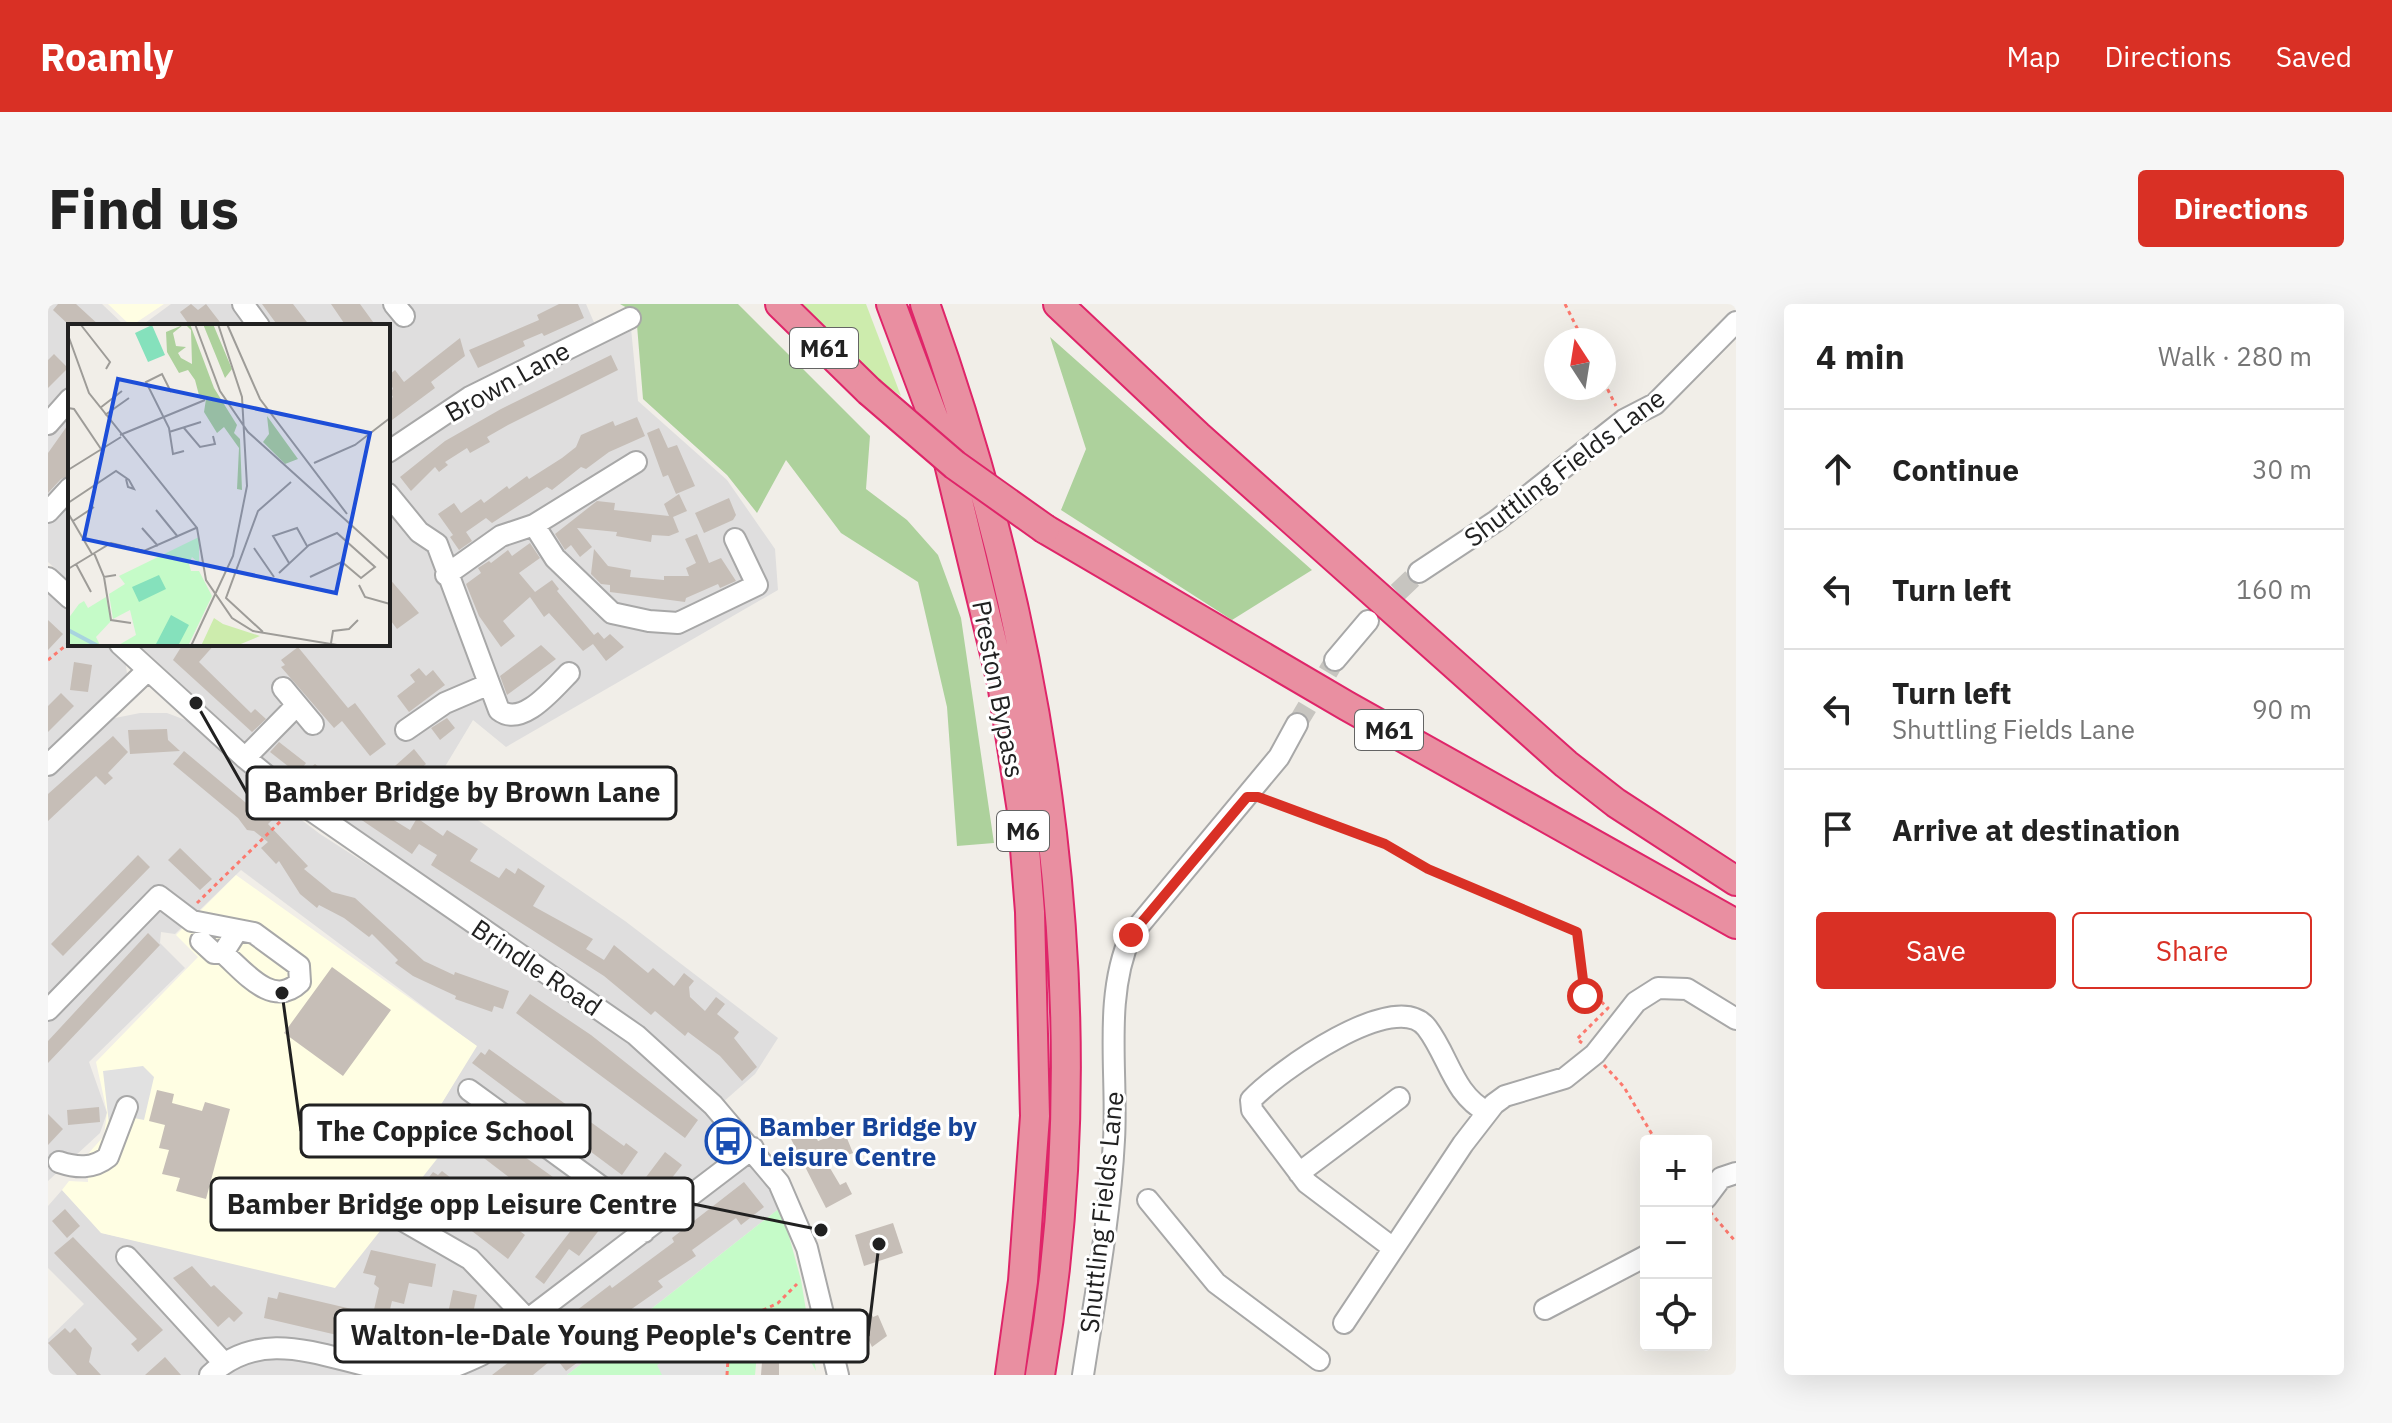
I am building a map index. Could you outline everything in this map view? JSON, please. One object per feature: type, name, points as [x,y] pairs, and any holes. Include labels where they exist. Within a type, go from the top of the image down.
[{"type":"highway","name":"M61","points":[[780,304],[869,391],[955,465],[1045,529],[1347,706],[1736,924]]},
{"type":"highway","name":"Preston Bypass","points":[[891,304],[946,451],[1002,683],[1022,811],[1030,912],[1035,1116],[1023,1281],[1010,1375]]},
{"type":"highway","name":"Preston Bypass","points":[[925,304],[961,405],[1007,574],[1037,720],[1053,828],[1062,933],[1065,1090],[1054,1283],[1040,1375]]},
{"type":"highway","points":[[1058,304],[1198,436],[1566,764],[1616,803],[1736,881]]},
{"type":"street","points":[[243,304],[258,324]]},
{"type":"street","name":"Brown Lane","points":[[390,451],[470,397],[630,318]]},
{"type":"street","name":"Shuttling Fields Lane","points":[[1419,572],[1496,521],[1624,420],[1655,404],[1736,322]]},
{"type":"street","points":[[48,424],[68,401]]},
{"type":"street","points":[[446,575],[501,536],[534,525],[629,475]]},
{"type":"street","points":[[48,512],[68,490]]},
{"type":"street","points":[[390,496],[419,532],[437,544],[489,692],[503,713],[519,715],[569,673]]},
{"type":"street","points":[[534,525],[555,558],[612,613],[648,629],[678,623],[757,585],[735,539]]},
{"type":"street","points":[[48,578],[68,596]]},
{"type":"street","points":[[1335,660],[1368,621]]},
{"type":"street","points":[[48,765],[138,654]]},
{"type":"street","name":"Brindle Road","points":[[138,654],[245,758],[299,802],[636,1035],[687,1079],[753,1148],[779,1183],[807,1248],[838,1375]]},
{"type":"street","points":[[283,688],[313,724]]},
{"type":"street","points":[[406,730],[445,703],[489,692]]},
{"type":"street","points":[[245,758],[296,706]]},
{"type":"street","name":"Shuttling Fields Lane","points":[[1083,1375],[1114,1140],[1117,983],[1122,956],[1131,935],[1279,757],[1297,724]]},
{"type":"street","points":[[48,1010],[159,896],[183,916],[254,933],[299,966],[300,982],[285,993],[269,991],[223,953],[214,953],[201,941]]},
{"type":"street","points":[[223,953],[237,931]]},
{"type":"street","points":[[1344,1323],[1487,1112],[1505,1096],[1565,1078],[1595,1054],[1636,1002],[1658,988],[1687,989],[1736,1019]]},
{"type":"street","points":[[1393,1248],[1307,1183],[1252,1110],[1251,1100],[1282,1070],[1384,1018],[1400,1015],[1426,1025],[1469,1103],[1487,1112]]},
{"type":"street","points":[[469,1090],[603,1188],[644,1232]]},
{"type":"street","points":[[1299,1173],[1399,1098]]},
{"type":"street","points":[[59,1162],[75,1167],[91,1166],[108,1157],[127,1107]]},
{"type":"street","points":[[127,1257],[216,1368],[243,1352],[291,1347],[362,1369],[419,1373],[450,1369],[481,1355],[753,1148]]},
{"type":"street","points":[[1712,1190],[1721,1178],[1736,1173]]},
{"type":"street","points":[[1148,1200],[1216,1283],[1319,1360]]},
{"type":"street","points":[[404,1221],[470,1259],[528,1320]]},
{"type":"street","points":[[1545,1309],[1640,1259]]},
{"type":"street","points":[[728,1341],[823,1317]]},
{"type":"path","points":[[1565,304],[1577,328]]},
{"type":"path","points":[[1613,400],[1624,420]]},
{"type":"path","points":[[48,660],[68,644]]},
{"type":"path","points":[[1247,797],[1258,797],[1385,844],[1428,869],[1577,932],[1585,996],[1596,996],[1608,1008],[1577,1039],[1624,1087],[1652,1135]]},
{"type":"path","points":[[183,916],[299,802]]},
{"type":"path","points":[[1712,1215],[1736,1242]]},
{"type":"path","points":[[727,1375],[728,1341],[778,1303],[812,1270]]},
{"type":"shaded area","points":[[48,304],[102,304],[123,324],[68,324],[68,580],[48,562]]},
{"type":"shaded area","points":[[108,304],[164,304],[134,324],[129,324]]},
{"type":"shaded area","points":[[171,304],[586,304],[596,327],[631,328],[638,401],[727,480],[775,549],[778,590],[506,747],[473,720],[437,780],[473,806],[469,814],[625,921],[778,1038],[755,1074],[722,1103],[672,1053],[621,1012],[333,815],[268,764],[140,646],[390,646],[390,324],[144,324]]},
{"type":"shaded area","points":[[48,591],[68,610],[68,646],[111,646],[125,660],[128,680],[48,756]]},
{"type":"shaded area","points":[[140,713],[167,713],[188,721],[266,793],[320,834],[460,924],[662,1065],[761,1170],[781,1207],[567,1375],[48,1375],[48,1339],[84,1304],[48,1268],[48,1206],[62,1190],[102,1233],[150,1244],[444,1150],[437,1111],[476,1046],[241,870],[175,934],[161,932],[160,943],[185,968],[89,1062],[107,1113],[100,1133],[48,1181],[48,778],[110,719]]},
{"type":"shaded area","points":[[236,875],[477,1046],[437,1111],[444,1150],[335,1288],[101,1233],[62,1190],[69,1181],[88,1182],[87,1155],[104,1136],[107,1112],[96,1062],[198,957],[176,935]]},
{"type":"shaded area","points":[[143,1066],[154,1077],[144,1120],[134,1118],[109,1124],[103,1071]]},
{"type":"shaded area","points":[[717,1343],[719,1354],[728,1359],[727,1375],[662,1375],[657,1365],[680,1348]]},
{"type":"green space","points":[[620,304],[738,304],[870,436],[866,489],[907,520],[938,555],[961,618],[994,843],[957,846],[947,707],[918,582],[841,533],[786,460],[757,513],[727,475],[643,399],[636,313]]},
{"type":"green space","points":[[799,304],[866,304],[901,396],[877,379]]},
{"type":"green space","points":[[1050,337],[1312,570],[1232,620],[1061,510],[1086,449]]},
{"type":"green space","points":[[781,1207],[801,1280],[816,1371],[796,1334],[758,1343],[755,1375],[567,1375]]},
{"type":"building","points":[[58,304],[76,304],[98,324],[68,324],[53,310]]},
{"type":"building","points":[[191,304],[198,310],[206,304],[221,324],[189,324],[180,312]]},
{"type":"building","points":[[262,304],[293,304],[308,324],[277,324]]},
{"type":"building","points":[[331,304],[360,304],[375,324],[345,324]]},
{"type":"building","points":[[559,304],[578,304],[584,318],[544,336],[542,333],[523,341],[525,346],[478,368],[469,350],[539,320],[537,315]]},
{"type":"building","points":[[460,338],[465,356],[431,382],[435,388],[390,422],[390,399],[393,397],[390,392],[393,389],[390,374],[395,370],[404,382]]},
{"type":"building","points":[[54,354],[68,368],[48,388],[48,360]]},
{"type":"building","points":[[611,355],[618,370],[508,425],[487,437],[490,442],[470,453],[467,448],[445,462],[448,465],[439,472],[435,467],[411,491],[400,477],[445,441],[501,409]]},
{"type":"building","points":[[637,417],[645,436],[609,452],[586,469],[581,467],[552,490],[547,487],[492,523],[486,518],[466,532],[472,541],[459,550],[438,514],[454,503],[461,513],[481,499],[484,503],[507,486],[509,489],[527,476],[529,479],[562,458],[576,447],[581,435],[613,421],[615,426]]},
{"type":"building","points":[[68,425],[68,476],[48,493],[48,453]]},
{"type":"building","points":[[659,428],[668,448],[677,445],[695,486],[676,494],[668,475],[663,477],[647,433]]},
{"type":"building","points":[[679,494],[687,511],[673,517],[679,532],[669,536],[652,535],[651,542],[616,536],[617,532],[577,528],[592,547],[580,557],[571,545],[565,550],[555,534],[597,501],[615,503],[614,510],[669,516],[664,504]]},
{"type":"building","points":[[729,498],[736,515],[733,520],[704,533],[695,513]]},
{"type":"building","points":[[697,534],[709,563],[721,558],[736,581],[720,588],[718,584],[686,598],[685,602],[610,592],[610,585],[601,584],[591,574],[594,549],[608,566],[631,570],[630,577],[664,580],[664,576],[689,576],[686,568],[696,563],[685,539]]},
{"type":"building","points":[[530,543],[540,558],[519,573],[535,592],[552,580],[559,589],[557,591],[594,635],[598,632],[604,639],[610,634],[624,647],[606,661],[593,644],[583,651],[549,613],[544,617],[530,597],[503,621],[515,636],[501,647],[479,616],[466,584],[481,573],[478,568],[489,561],[491,563],[508,550],[512,556]]},
{"type":"building","points":[[390,579],[419,613],[397,629],[390,620]]},
{"type":"building","points":[[48,620],[63,634],[48,650]]},
{"type":"building","points":[[541,645],[556,659],[507,695],[500,676]]},
{"type":"building","points":[[182,646],[213,646],[199,662],[251,713],[255,709],[266,719],[252,732],[173,660]]},
{"type":"building","points":[[298,647],[348,708],[355,703],[386,744],[370,756],[342,721],[334,728],[281,667],[285,665],[281,660]]},
{"type":"building","points":[[74,662],[92,665],[88,692],[70,690]]},
{"type":"building","points":[[419,668],[426,676],[433,670],[445,685],[409,712],[397,696],[415,682],[410,675]]},
{"type":"building","points":[[61,693],[74,706],[48,732],[48,706]]},
{"type":"building","points":[[447,718],[455,728],[440,740],[431,728]]},
{"type":"building","points":[[167,729],[168,740],[180,751],[130,754],[128,730]]},
{"type":"building","points":[[113,736],[128,752],[108,773],[113,778],[105,785],[96,776],[48,821],[48,794]]},
{"type":"building","points":[[279,742],[306,763],[298,774],[270,752]]},
{"type":"building","points":[[414,749],[426,764],[397,789],[386,774]]},
{"type":"building","points":[[184,751],[257,812],[260,808],[273,819],[268,824],[308,866],[304,869],[332,892],[355,898],[424,961],[454,975],[455,972],[509,991],[503,1009],[494,1006],[492,1012],[455,999],[456,996],[413,976],[395,963],[398,960],[372,934],[369,937],[344,918],[319,905],[317,908],[300,894],[279,861],[276,864],[261,848],[268,842],[254,831],[247,830],[238,818],[173,764]]},
{"type":"building","points":[[315,764],[331,777],[329,780],[410,830],[417,818],[443,836],[447,830],[478,849],[470,861],[499,878],[506,868],[515,874],[518,868],[545,886],[533,906],[593,939],[586,949],[604,960],[614,945],[648,973],[653,968],[674,986],[684,973],[694,981],[689,987],[690,997],[705,1011],[716,997],[725,1004],[717,1014],[739,1032],[734,1038],[757,1067],[742,1081],[720,1056],[688,1032],[685,1036],[655,1011],[651,1015],[604,976],[431,865],[437,855],[419,844],[412,854],[329,798],[331,795],[304,773]]},
{"type":"building","points":[[180,848],[212,879],[200,890],[168,860]]},
{"type":"building","points":[[138,855],[150,867],[63,956],[51,944]]},
{"type":"building","points":[[148,933],[160,945],[48,1063],[48,1041]]},
{"type":"building","points":[[332,967],[391,1010],[343,1076],[284,1033]]},
{"type":"building","points":[[530,994],[591,1035],[698,1120],[685,1138],[516,1013]]},
{"type":"building","points":[[489,1049],[624,1146],[626,1143],[638,1152],[622,1175],[472,1063],[481,1052],[485,1055]]},
{"type":"building","points":[[157,1090],[174,1094],[172,1103],[202,1111],[205,1102],[230,1109],[206,1199],[176,1191],[180,1178],[162,1174],[169,1150],[159,1148],[165,1125],[149,1121]]},
{"type":"building","points":[[99,1107],[100,1122],[68,1125],[67,1110]]},
{"type":"building","points":[[48,1114],[63,1129],[48,1145]]},
{"type":"building","points":[[473,1120],[574,1192],[557,1214],[459,1139]]},
{"type":"building","points":[[811,1127],[818,1141],[844,1131],[853,1153],[827,1163],[840,1185],[846,1182],[852,1194],[826,1208],[790,1137]]},
{"type":"building","points":[[665,1152],[682,1165],[657,1197],[640,1185]]},
{"type":"building","points":[[442,1171],[525,1235],[508,1259],[419,1190],[433,1172],[438,1175]]},
{"type":"building","points":[[744,1182],[764,1207],[741,1225],[736,1218],[692,1250],[696,1256],[658,1281],[663,1287],[593,1336],[589,1331],[567,1349],[578,1362],[566,1371],[555,1357],[533,1375],[492,1375],[610,1285],[612,1288],[674,1242],[672,1238]]},
{"type":"building","points":[[65,1209],[80,1226],[67,1238],[52,1221]]},
{"type":"building","points":[[582,1216],[600,1229],[579,1256],[569,1249],[544,1284],[535,1277]]},
{"type":"building","points":[[893,1223],[903,1253],[864,1266],[855,1235]]},
{"type":"building","points":[[73,1237],[163,1330],[138,1352],[131,1344],[137,1339],[54,1253]]},
{"type":"building","points":[[371,1250],[436,1264],[432,1287],[409,1283],[404,1304],[392,1301],[387,1322],[412,1328],[416,1311],[447,1318],[453,1290],[477,1295],[470,1327],[460,1325],[456,1345],[444,1342],[442,1351],[411,1345],[410,1352],[264,1318],[268,1297],[277,1299],[279,1292],[373,1314],[379,1288],[374,1284],[376,1276],[363,1273]]},
{"type":"building","points":[[192,1266],[211,1287],[214,1285],[243,1313],[234,1322],[229,1317],[218,1327],[173,1278]]},
{"type":"building","points":[[871,1312],[873,1317],[878,1315],[887,1336],[872,1347],[858,1317]]},
{"type":"building","points":[[65,1328],[70,1333],[75,1328],[92,1348],[89,1362],[101,1375],[77,1375],[48,1343]]},
{"type":"building","points":[[165,1357],[181,1375],[145,1375]]},
{"type":"building","points":[[762,1362],[779,1363],[779,1375],[761,1375]]},
{"type":"tunnel","points":[[1376,613],[1419,572]]},
{"type":"tunnel","points":[[1297,724],[1335,660]]},
{"type":"place","name":"Bamber Bridge by Brown Lane","points":[[196,703]]},
{"type":"place","name":"The Coppice School","points":[[282,993]]},
{"type":"place","name":"Bamber Bridge by Leisure Centre","points":[[728,1141]]},
{"type":"place","name":"Bamber Bridge opp Leisure Centre","points":[[821,1230]]},
{"type":"place","name":"Walton-le-Dale Young People's Centre","points":[[879,1244]]},
{"type":"route","points":[[1131,935],[1247,797],[1258,797],[1385,844],[1428,869],[1577,932],[1585,996]]}]
